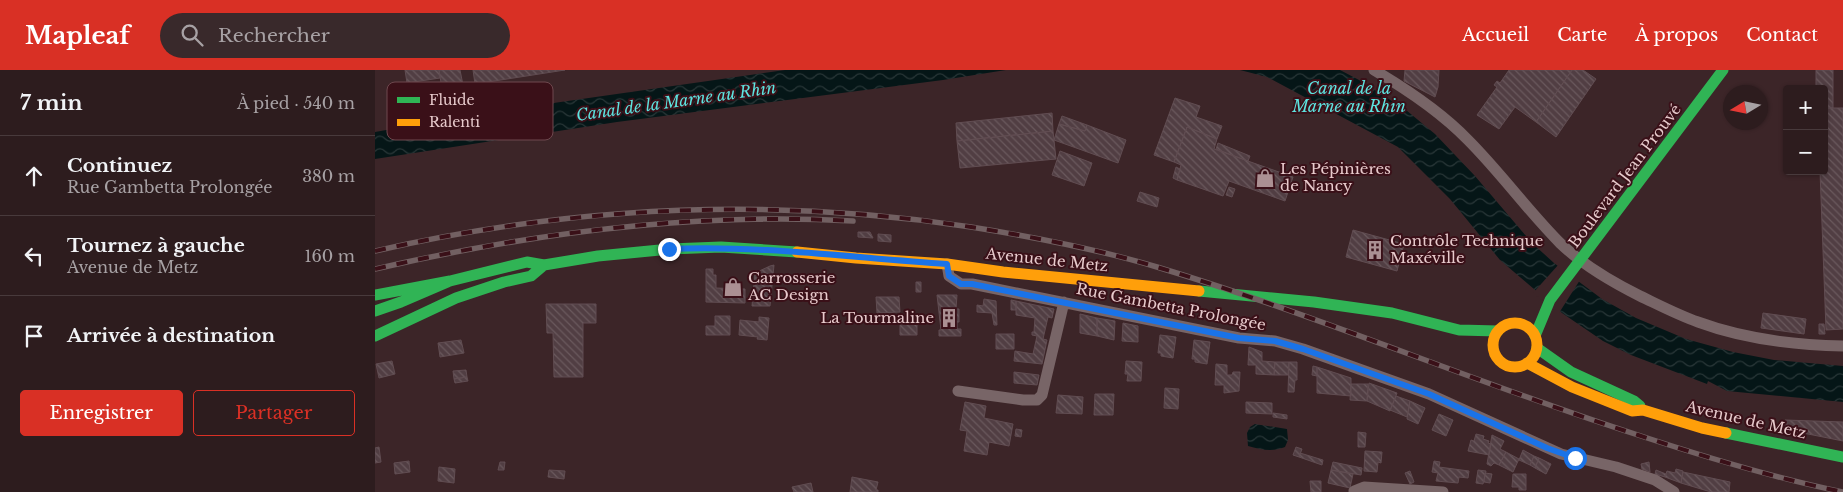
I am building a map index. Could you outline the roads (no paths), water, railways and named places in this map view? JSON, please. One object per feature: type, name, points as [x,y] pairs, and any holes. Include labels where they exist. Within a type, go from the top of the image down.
[{"type":"main road","name":"Boulevard Jean Prouvé","points":[[1535,336],[1550,300],[1723,70]]},
{"type":"main road","name":"Avenue de Metz","points":[[544,265],[598,256],[669,249],[721,247],[768,249],[856,258],[947,264],[1003,272],[1144,284],[1314,302],[1392,313],[1459,330],[1499,331]]},
{"type":"main road","points":[[375,295],[450,281],[527,262],[544,265]]},
{"type":"main road","points":[[375,336],[431,308],[467,294],[531,276],[544,265]]},
{"type":"main road","points":[[375,311],[450,281]]},
{"type":"main road","name":"Boulevard Jean Prouvé","points":[[1519,324],[1550,300]]},
{"type":"main road","points":[[1512,323],[1519,324],[1531,330],[1535,336],[1537,348],[1535,354],[1527,363],[1512,367],[1499,359],[1495,352],[1494,341],[1504,326],[1512,323]]},
{"type":"main road","name":"Avenue de Metz","points":[[1459,330],[1495,352]]},
{"type":"main road","name":"Avenue de Metz","points":[[1537,348],[1550,360],[1570,372],[1634,401],[1643,410]]},
{"type":"main road","name":"Avenue de Metz","points":[[1527,363],[1572,387],[1632,411],[1643,410],[1702,428],[1843,457]]},
{"type":"street","points":[[1374,70],[1421,100],[1454,127],[1475,146],[1562,245],[1579,259],[1611,280],[1675,313],[1717,329],[1768,340],[1843,346]]},
{"type":"street","name":"Rue Gambetta Prolongée","points":[[947,264],[949,276],[961,284],[972,284],[1239,338],[1275,341],[1303,349],[1429,394],[1561,454],[1616,467],[1655,480],[1674,492]]},
{"type":"street","points":[[958,391],[1023,400],[1037,400],[1043,395],[1064,302]]},
{"type":"street","points":[[1354,491],[1364,487],[1443,492]]},
{"type":"water","name":"Canal de la Marne au Rhin","points":[[785,70],[1006,70],[553,132],[553,103]]},
{"type":"water","name":"Canal de la Marne au Rhin","points":[[1240,70],[1340,70],[1359,80],[1406,110],[1435,134],[1475,176],[1532,243],[1554,263],[1602,299],[1636,318],[1686,339],[1733,352],[1774,360],[1843,366],[1843,402],[1727,391],[1708,381],[1707,384],[1631,355],[1603,341],[1562,313],[1500,260],[1450,199],[1398,147],[1267,77]]},
{"type":"water","name":"Canal de la Marne au Rhin","points":[[387,130],[387,140],[499,140],[375,159],[375,132]]},
{"type":"water","points":[[1255,424],[1287,429],[1288,440],[1285,447],[1267,450],[1248,446],[1247,433],[1250,427]]},
{"type":"railway","points":[[375,251],[523,224],[672,211],[822,212],[897,218],[971,227],[1042,239],[1157,267],[1218,286],[1517,394],[1638,435],[1740,466],[1843,492]]},
{"type":"railway","points":[[375,269],[493,245],[613,228],[732,220],[793,219],[853,221]]},
{"type":"place","name":"Les Pépinières de Nancy","points":[[1265,178]]},
{"type":"place","name":"Contrôle Technique Maxéville","points":[[1375,250]]},
{"type":"place","name":"Carrosserie AC Design","points":[[733,287]]},
{"type":"place","name":"La Tourmaline","points":[[949,318]]}]
